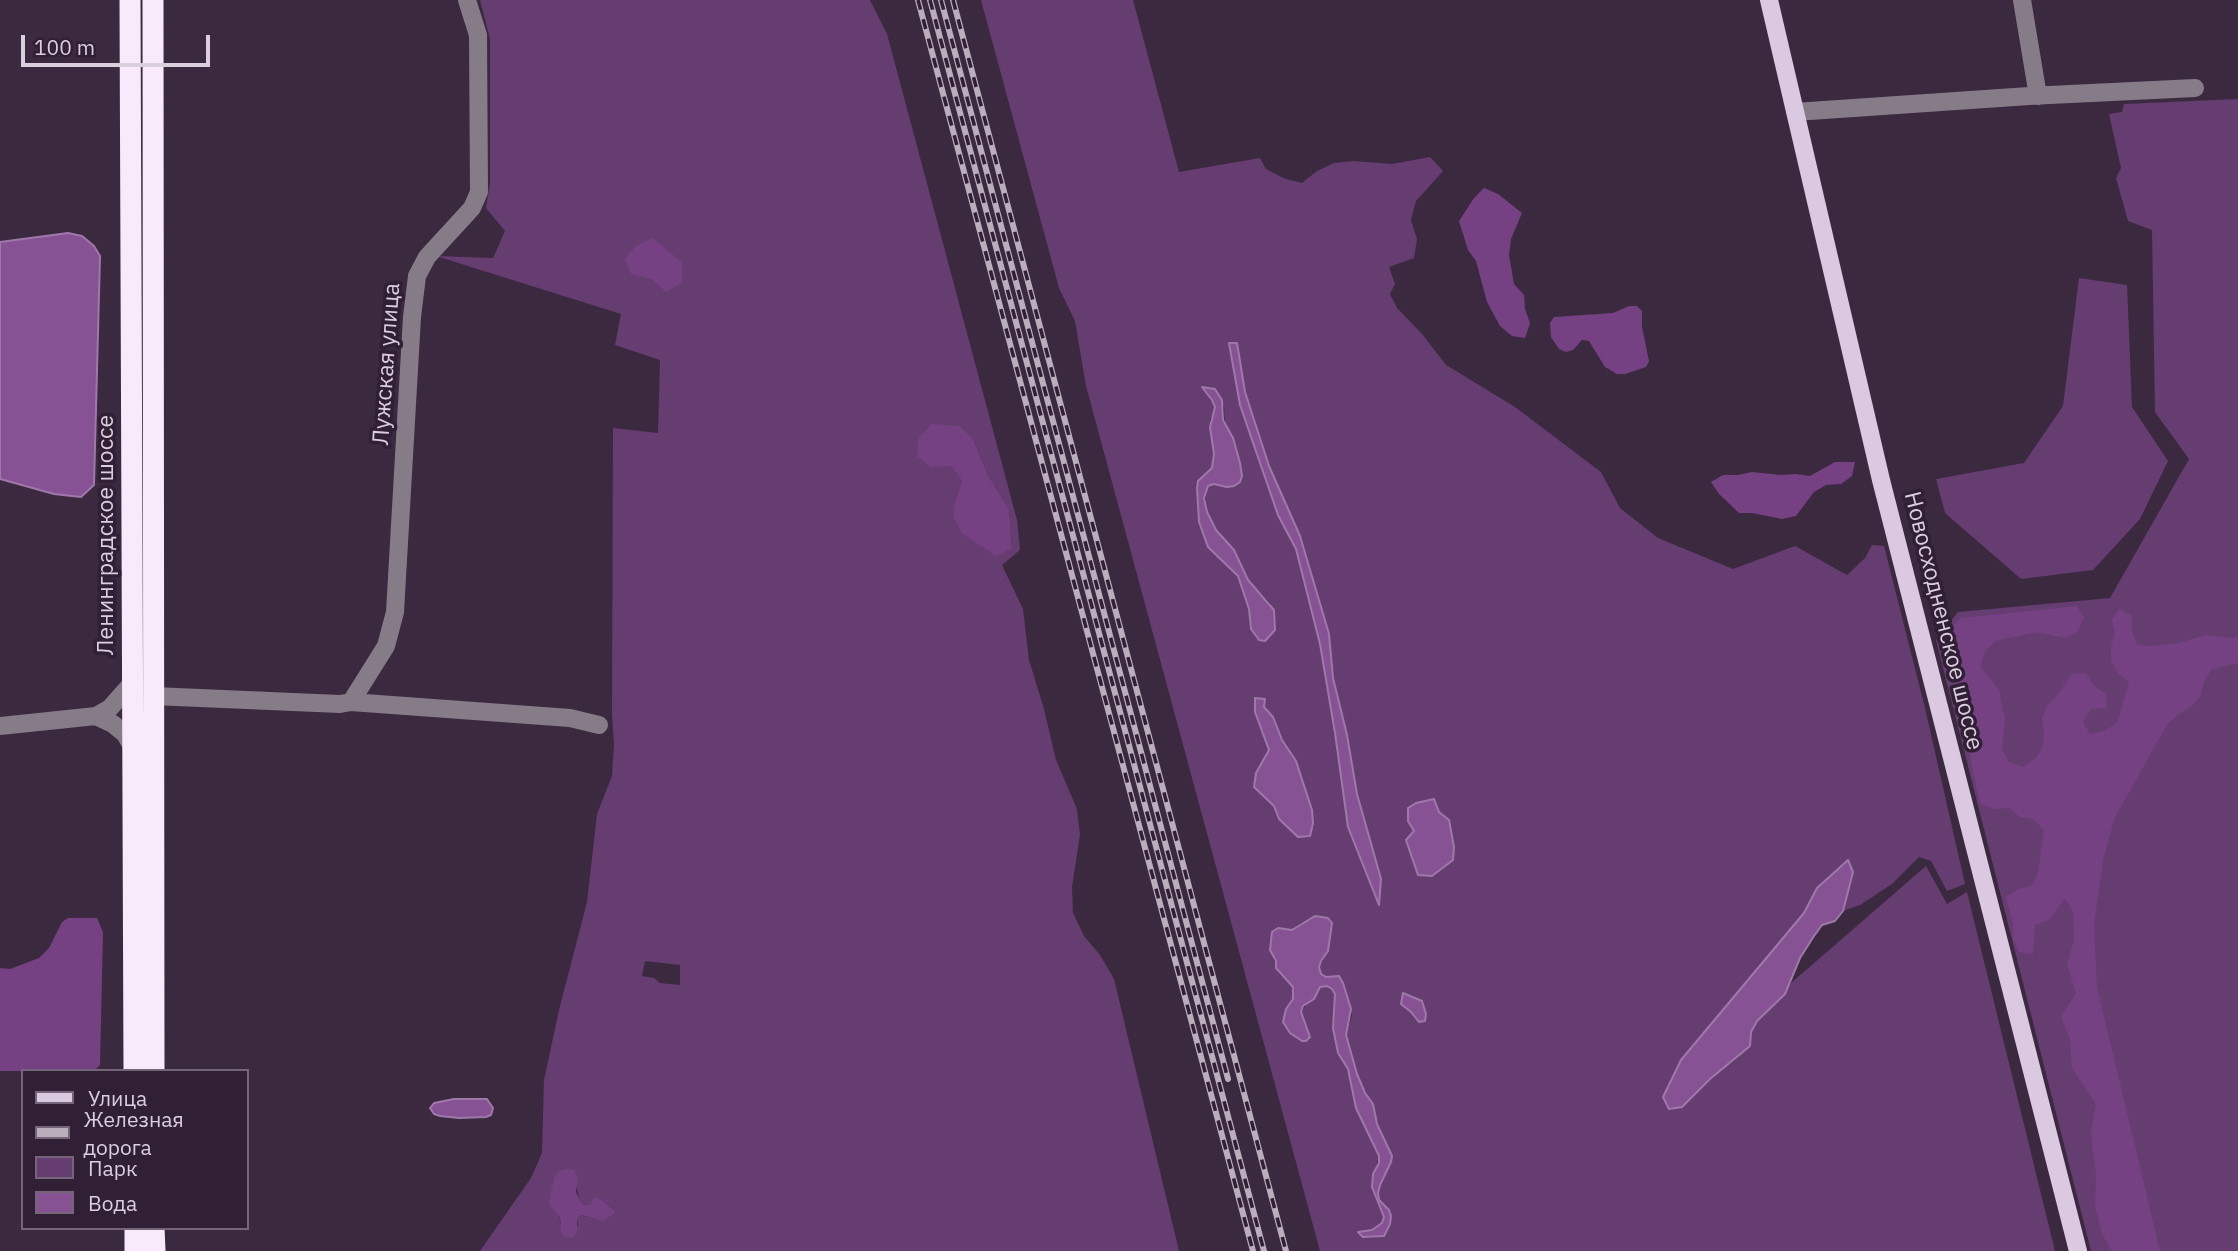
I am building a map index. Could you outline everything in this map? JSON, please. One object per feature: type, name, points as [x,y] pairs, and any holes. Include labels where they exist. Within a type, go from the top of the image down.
[{"type":"highway","name":"Ленинградское шоссе","points":[[130,0],[134,1069]]},
{"type":"highway","name":"Ленинградское шоссе","points":[[153,0],[154,1069]]},
{"type":"highway","points":[[135,1230],[135,1251]]},
{"type":"highway","points":[[155,1230],[155,1251]]},
{"type":"main road","name":"Новосходненское шоссе","points":[[1769,0],[1881,480],[2078,1251]]},
{"type":"street","name":"Лужская улица","points":[[351,702],[386,646],[395,612],[416,276],[427,257],[472,208],[479,192],[478,35],[467,0]]},
{"type":"street","points":[[2022,0],[2038,96]]},
{"type":"street","points":[[1795,112],[2195,88]]},
{"type":"street","points":[[0,726],[96,716],[110,708],[133,681]]},
{"type":"street","points":[[153,696],[340,704],[351,702],[569,718],[599,725]]},
{"type":"street","points":[[96,716],[113,724],[125,734],[133,748]]},
{"type":"green space","points":[[480,0],[870,0],[887,34],[1017,520],[1020,550],[1002,565],[1023,609],[1029,660],[1056,760],[1077,809],[1080,835],[1072,887],[1073,913],[1084,936],[1100,955],[1114,979],[1179,1251],[480,1251],[531,1178],[542,1153],[544,1080],[587,902],[597,814],[612,776],[613,428],[658,433],[660,360],[615,345],[621,314],[436,256],[493,258],[505,231],[486,208],[490,183],[490,39]],"holes":[[[973,439],[988,475],[1009,509],[1012,548],[956,498],[962,481],[951,466]],[[645,961],[680,965],[680,985],[660,983],[654,978],[642,976]],[[576,1184],[579,1199],[584,1205],[591,1204],[593,1198],[601,1199],[616,1212],[596,1219],[582,1215],[577,1219],[578,1226],[560,1224],[560,1218],[549,1200],[551,1193]]]},
{"type":"green space","points":[[981,0],[1133,0],[1179,172],[1260,158],[1266,169],[1283,178],[1302,183],[1317,171],[1334,163],[1353,161],[1392,164],[1430,157],[1443,171],[1416,201],[1411,220],[1417,239],[1414,258],[1389,267],[1395,284],[1390,294],[1397,308],[1423,335],[1446,365],[1515,407],[1601,472],[1620,508],[1658,538],[1733,569],[1795,546],[1847,575],[1865,558],[1872,545],[1884,546],[1925,708],[1965,884],[1947,891],[1931,861],[1919,857],[1892,884],[1860,905],[1843,911],[1853,872],[1847,860],[1817,888],[1804,913],[1682,1060],[1676,1073],[1682,1107],[1710,1079],[1750,1046],[1751,1032],[1757,1021],[1785,994],[1791,983],[1926,866],[1947,904],[1967,892],[2055,1251],[1320,1251],[1086,386],[1075,321],[1059,288]],"holes":[[[1229,343],[1237,344],[1245,392],[1269,466],[1300,536],[1329,634],[1333,678],[1347,735],[1357,794],[1381,879],[1379,903],[1348,827],[1320,644],[1296,549],[1278,515],[1240,405]],[[1203,387],[1211,387],[1224,407],[1225,427],[1233,438],[1214,484],[1208,486],[1205,492],[1207,512],[1216,530],[1234,550],[1248,580],[1271,604],[1251,629],[1249,609],[1238,576],[1208,547],[1199,522],[1203,477],[1212,468],[1214,454],[1210,420],[1215,407]],[[1264,699],[1264,707],[1273,717],[1282,740],[1296,761],[1312,810],[1279,819],[1274,806],[1254,787],[1256,773],[1270,750],[1255,712]],[[1414,831],[1453,860],[1432,876],[1418,875],[1406,840]],[[1303,922],[1330,930],[1328,951],[1319,967],[1321,974],[1326,977],[1333,976],[1345,989],[1352,1015],[1346,1035],[1357,1074],[1373,1104],[1377,1124],[1389,1149],[1391,1163],[1378,1193],[1379,1200],[1389,1210],[1384,1236],[1370,1238],[1359,1232],[1372,1230],[1382,1223],[1384,1217],[1372,1187],[1379,1156],[1353,1095],[1348,1069],[1342,1059],[1333,1028],[1335,994],[1332,988],[1320,987],[1301,1012],[1310,1037],[1306,1041],[1296,1037],[1286,1009],[1293,999],[1293,987],[1279,973],[1270,950],[1278,928],[1292,930]]]},
{"type":"green space","points":[[2238,99],[2238,1251],[2091,1251],[1936,640],[1958,612],[2110,598],[2189,459],[2155,412],[2152,230],[2128,221],[2116,178],[2121,168],[2109,114],[2122,112],[2124,104]]},
{"type":"green space","points":[[2079,278],[2127,285],[2132,407],[2168,461],[2140,519],[2093,570],[2021,579],[1945,513],[1936,479],[2024,463],[2063,406]]},
{"type":"shaded area","points":[[1484,188],[1498,194],[1522,213],[1511,239],[1509,255],[1514,284],[1524,295],[1530,323],[1525,338],[1512,336],[1500,326],[1487,302],[1476,261],[1468,250],[1459,221]]},
{"type":"shaded area","points":[[652,238],[682,262],[682,283],[666,292],[652,279],[631,274],[625,259],[635,247]]},
{"type":"shaded area","points":[[1629,306],[1637,306],[1642,311],[1642,327],[1649,361],[1646,367],[1617,374],[1605,367],[1589,341],[1582,340],[1573,350],[1566,352],[1559,349],[1551,337],[1550,323],[1554,317],[1613,313]]},
{"type":"shaded area","points":[[932,424],[959,426],[973,439],[988,475],[1009,509],[1012,548],[996,556],[962,533],[953,517],[962,481],[951,466],[931,467],[917,456],[919,437]]},
{"type":"shaded area","points":[[1835,462],[1855,462],[1852,476],[1841,484],[1826,485],[1814,492],[1796,516],[1782,519],[1739,513],[1719,494],[1711,482],[1723,475],[1752,472],[1810,476]]},
{"type":"shaded area","points":[[2077,606],[2084,618],[2078,631],[2065,638],[2037,632],[1995,641],[1985,652],[1980,666],[1999,690],[2005,719],[2002,749],[2009,762],[2023,767],[2035,759],[2042,748],[2042,719],[2047,706],[2072,674],[2086,673],[2094,686],[2106,694],[2107,708],[2091,709],[2083,722],[2090,734],[2104,731],[2117,723],[2129,682],[2118,673],[2111,661],[2115,634],[2112,620],[2119,609],[2132,616],[2132,630],[2137,645],[2178,643],[2206,635],[2234,638],[2238,636],[2238,663],[2212,669],[2204,681],[2201,695],[2191,707],[2167,725],[2115,817],[2103,860],[2094,925],[2097,987],[2160,1251],[2112,1251],[2102,1234],[2095,1205],[2096,1175],[2091,1133],[2096,1104],[2072,1068],[2070,1039],[2061,1017],[2076,993],[2067,965],[2074,939],[2073,911],[2065,898],[2049,920],[2035,925],[2033,954],[2019,952],[2013,938],[2013,924],[2006,897],[2018,889],[2032,886],[2038,872],[2044,830],[2033,819],[2020,817],[2009,808],[1995,809],[1981,804],[1945,640],[1950,627],[1962,618]]},
{"type":"shaded area","points":[[68,918],[97,918],[103,932],[100,1065],[96,1069],[0,1071],[0,968],[10,969],[39,958],[49,948],[62,922]]},
{"type":"shaded area","points":[[567,1169],[574,1170],[578,1177],[576,1192],[584,1205],[591,1204],[593,1197],[601,1199],[616,1212],[603,1221],[582,1215],[577,1219],[577,1233],[572,1238],[565,1237],[561,1232],[560,1217],[551,1207],[549,1200],[555,1176]]},
{"type":"water","points":[[68,233],[82,236],[94,246],[100,256],[94,485],[81,497],[54,494],[0,479],[0,242]]},
{"type":"water","points":[[1229,343],[1237,343],[1245,392],[1269,466],[1300,536],[1329,634],[1333,678],[1347,735],[1357,794],[1381,879],[1379,905],[1348,827],[1320,644],[1296,549],[1278,515],[1240,405]]},
{"type":"water","points":[[1202,387],[1215,389],[1222,400],[1223,420],[1233,438],[1242,476],[1240,482],[1234,486],[1208,486],[1204,498],[1207,512],[1216,530],[1234,550],[1248,580],[1274,610],[1275,630],[1265,641],[1259,640],[1251,629],[1249,609],[1238,576],[1208,547],[1199,522],[1198,481],[1212,468],[1214,454],[1210,427],[1215,407]]},
{"type":"water","points":[[1255,698],[1265,699],[1264,707],[1273,717],[1282,740],[1296,761],[1312,810],[1310,836],[1298,837],[1279,819],[1274,806],[1254,787],[1256,773],[1269,750],[1255,712]]},
{"type":"water","points":[[1434,799],[1439,812],[1449,820],[1454,847],[1453,860],[1432,876],[1418,875],[1406,840],[1414,831],[1408,821],[1408,808],[1416,803]]},
{"type":"water","points":[[1848,860],[1853,872],[1843,911],[1835,921],[1822,925],[1814,936],[1800,958],[1785,994],[1757,1021],[1751,1032],[1750,1046],[1710,1079],[1682,1107],[1669,1109],[1663,1097],[1681,1060],[1804,913],[1817,888]]},
{"type":"water","points":[[1315,916],[1328,918],[1332,923],[1328,951],[1319,967],[1321,974],[1326,977],[1339,976],[1343,983],[1351,1009],[1346,1035],[1357,1074],[1373,1104],[1377,1124],[1392,1156],[1378,1193],[1379,1200],[1391,1216],[1384,1236],[1363,1237],[1358,1232],[1372,1230],[1382,1223],[1384,1217],[1372,1187],[1379,1156],[1356,1108],[1348,1069],[1338,1053],[1333,1028],[1335,994],[1332,989],[1327,986],[1320,987],[1314,999],[1303,1006],[1301,1012],[1310,1037],[1306,1041],[1290,1033],[1283,1022],[1286,1009],[1293,999],[1293,987],[1276,968],[1276,961],[1270,950],[1272,932],[1278,928],[1292,930]]},
{"type":"water","points":[[1403,993],[1422,1001],[1425,1021],[1419,1022],[1401,1004]]},
{"type":"water","points":[[454,1099],[487,1099],[493,1108],[491,1115],[459,1118],[440,1116],[434,1114],[430,1108],[434,1103]]},
{"type":"railway","points":[[918,0],[1253,1251]]},
{"type":"railway","points":[[930,0],[1264,1251]]},
{"type":"railway","points":[[941,0],[1228,1079]]},
{"type":"railway","points":[[953,0],[1286,1251]]}]
